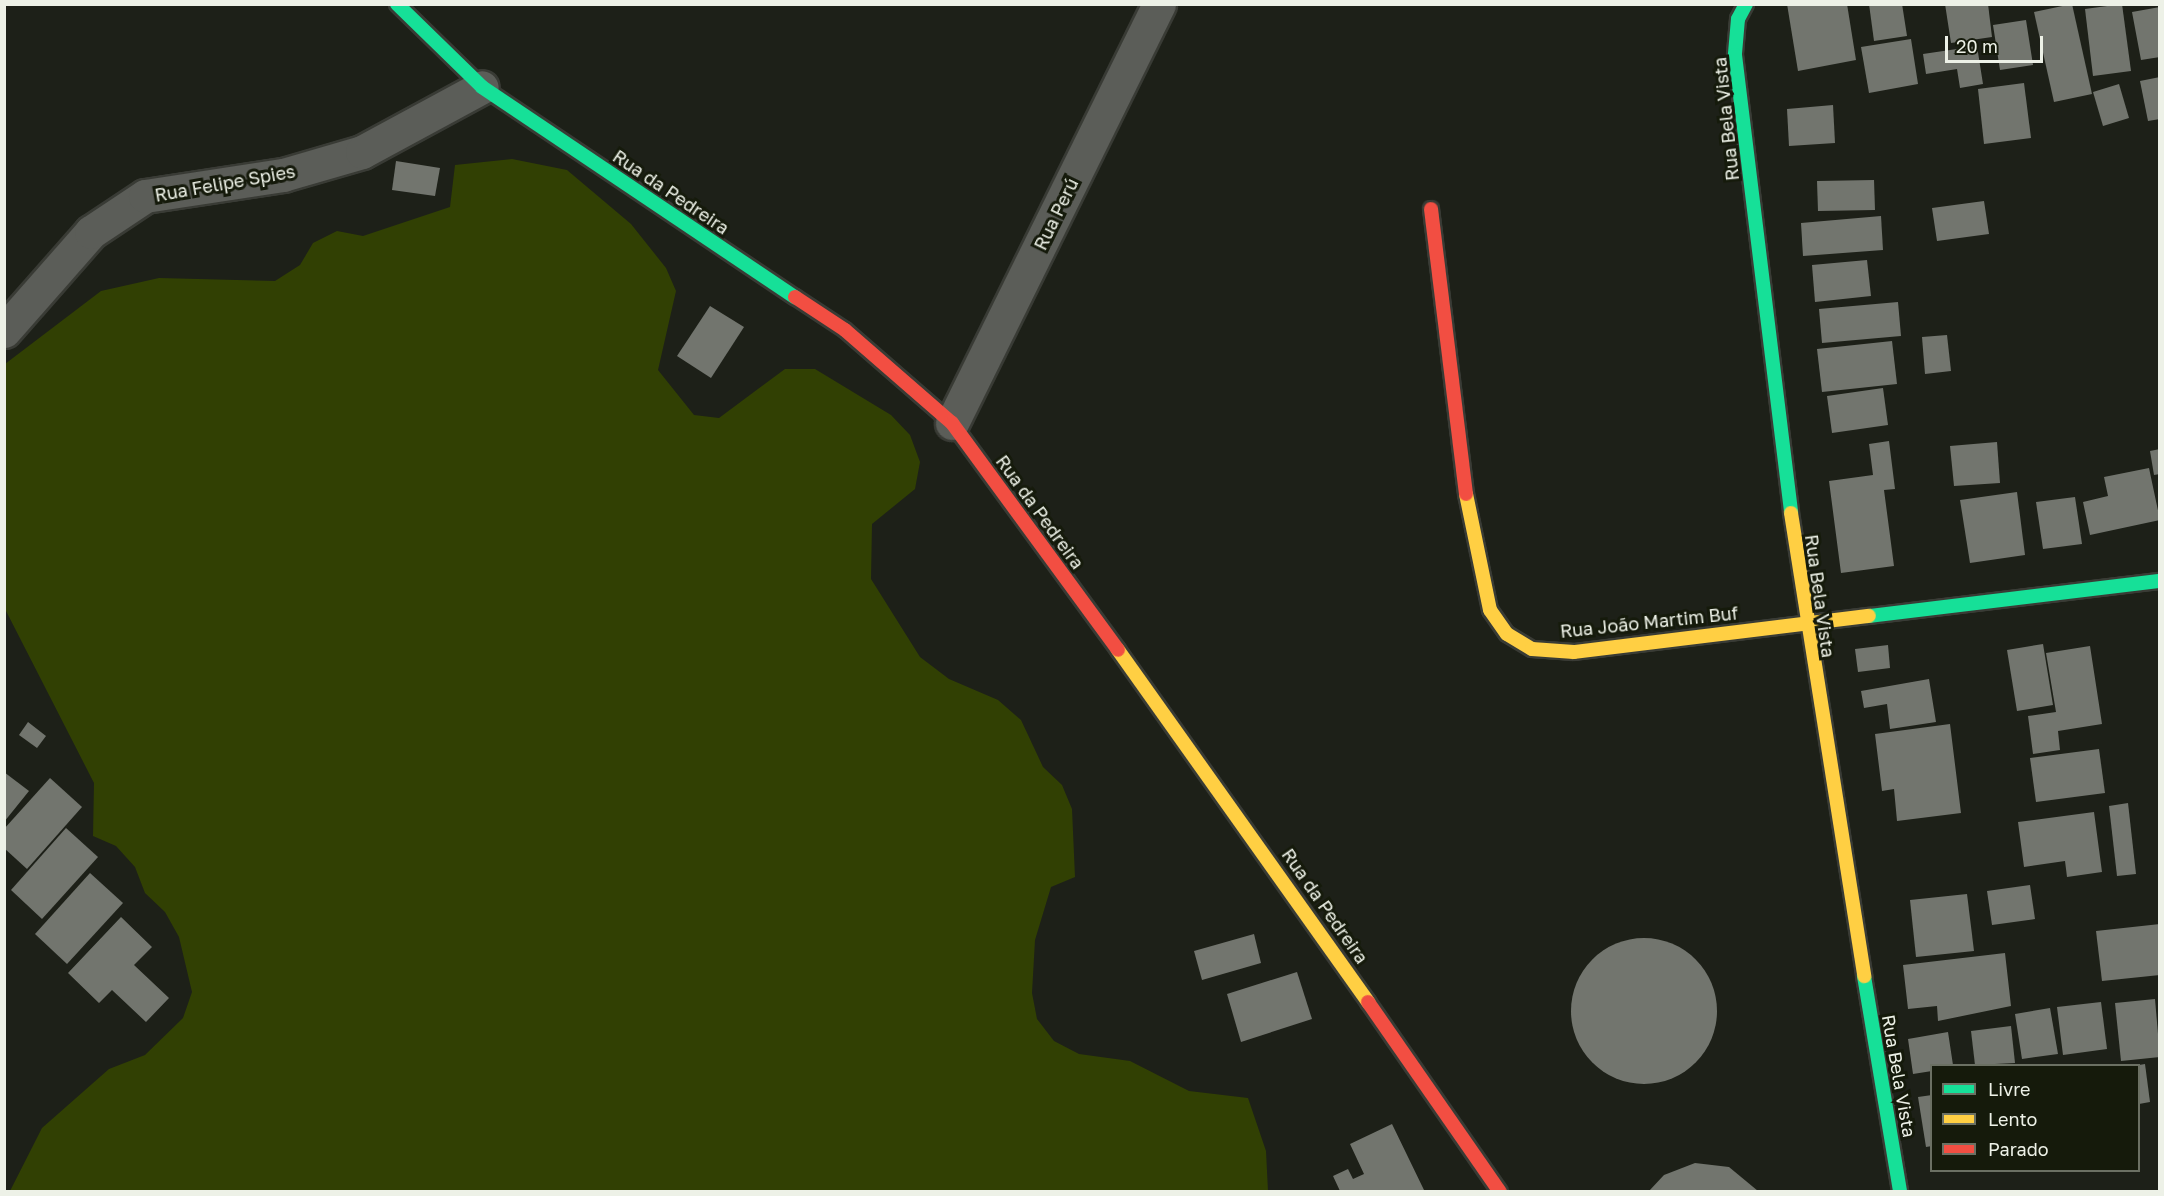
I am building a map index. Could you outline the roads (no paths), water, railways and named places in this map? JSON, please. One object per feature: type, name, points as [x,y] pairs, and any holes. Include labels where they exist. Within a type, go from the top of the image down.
[{"type":"street","name":"Rua da Pedreira","points":[[397,4],[482,87],[845,330],[952,423],[1225,796],[1500,1191]]},
{"type":"street","name":"Rua Perú","points":[[952,423],[1160,4]]},
{"type":"street","name":"Rua Bela Vista","points":[[1746,4],[1738,20],[1735,55],[1804,622],[1900,1191]]},
{"type":"street","name":"Rua Felipe Spies","points":[[4,331],[91,232],[145,196],[284,175],[362,152],[482,87]]},
{"type":"street","name":"Rua João Martim Buf","points":[[1431,209],[1470,529],[1490,610],[1507,634],[1532,649],[1574,652],[1804,622],[2160,581]]}]
